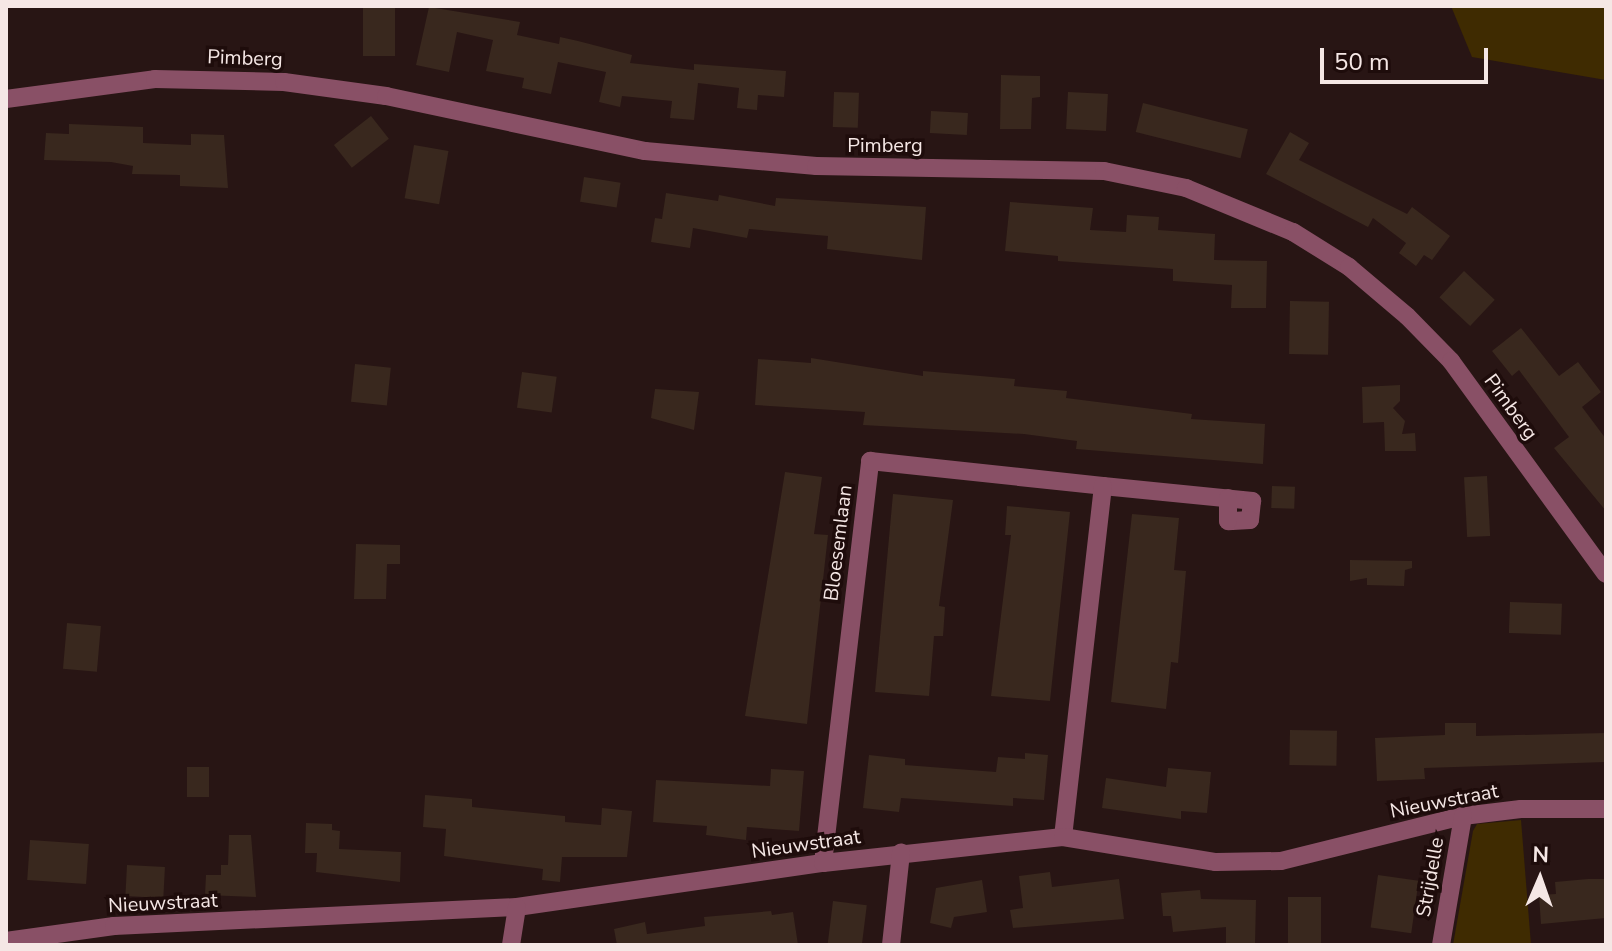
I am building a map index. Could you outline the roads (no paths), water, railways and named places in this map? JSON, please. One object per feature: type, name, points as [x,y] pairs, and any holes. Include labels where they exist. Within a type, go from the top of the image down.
[{"type":"street","name":"Pimberg","points":[[6,99],[155,79],[284,82],[386,96],[645,151],[816,166],[1104,171],[1186,188],[1293,232],[1349,267],[1407,316],[1451,361],[1606,574]]},
{"type":"street","name":"Bloesemlaan","points":[[823,863],[870,461],[1103,486],[1148,490],[1162,492],[1222,498],[1237,499],[1252,501],[1250,520],[1228,521],[1228,510],[1228,498]]},
{"type":"street","points":[[1063,837],[1103,486]]},
{"type":"street","name":"Nieuwstraat","points":[[6,941],[114,926],[517,907],[901,853],[1063,837],[1216,862],[1281,861],[1463,816],[1521,809],[1606,809]]},
{"type":"street","name":"Strijdelle","points":[[1441,945],[1463,816]]},
{"type":"street","points":[[891,945],[901,853]]},
{"type":"street","points":[[511,945],[517,907]]}]
